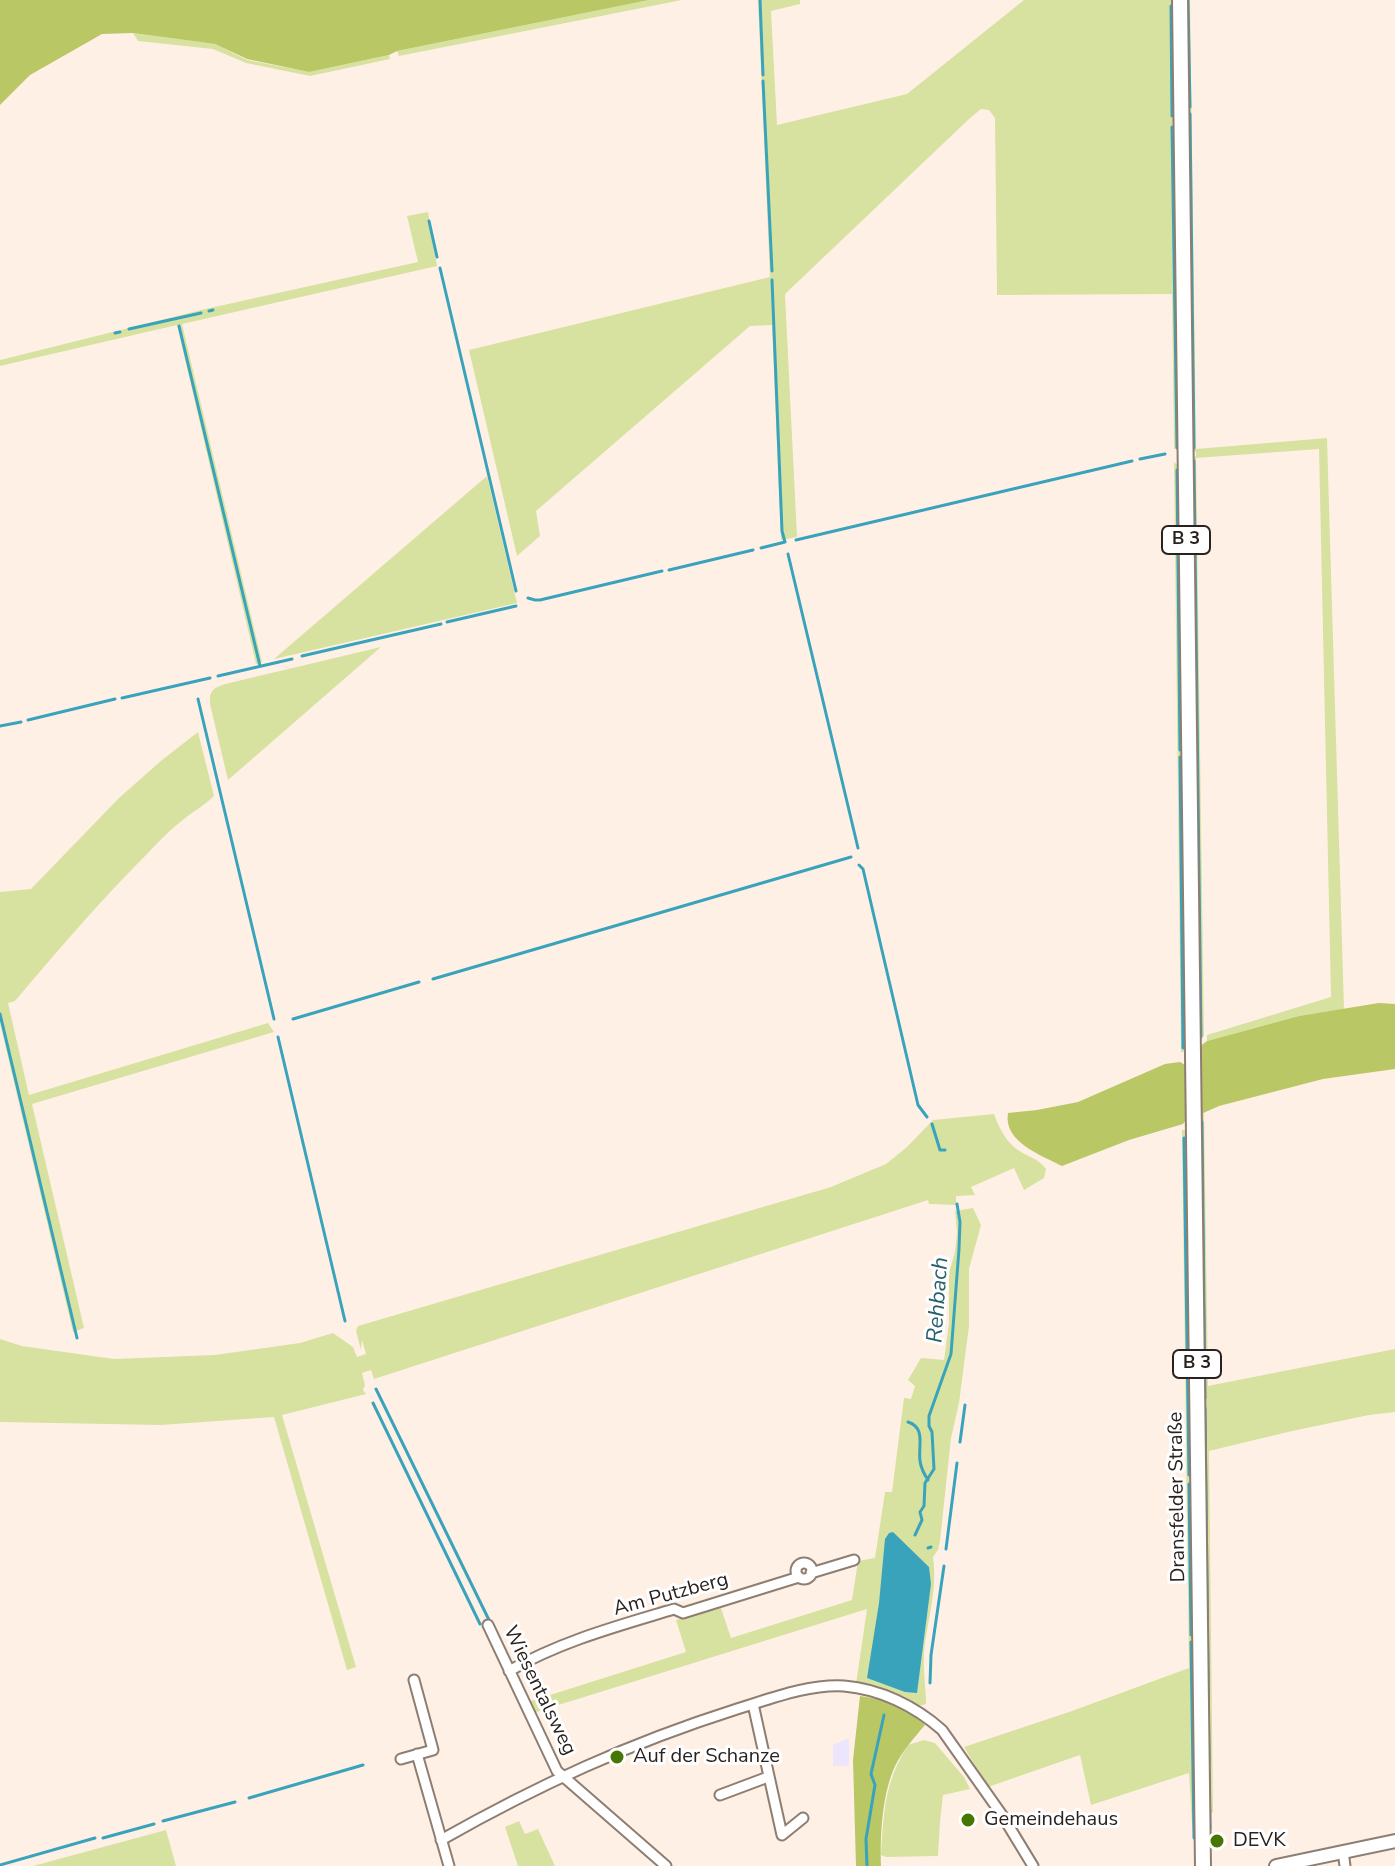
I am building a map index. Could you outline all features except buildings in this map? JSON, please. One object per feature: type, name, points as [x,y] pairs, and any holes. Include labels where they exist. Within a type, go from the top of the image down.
[{"type":"main road","name":"Dransfelder Straße","points":[[1180,0],[1203,1866]]},
{"type":"street","name":"Am Putzberg","points":[[509,1671],[539,1654],[591,1635],[674,1609],[683,1613],[799,1577],[796,1568],[801,1563],[808,1565],[811,1573],[854,1560]]},
{"type":"street","name":"Wiesentalsweg","points":[[488,1625],[561,1777],[666,1866]]},
{"type":"street","points":[[401,1759],[433,1750],[414,1680]]},
{"type":"street","points":[[441,1840],[561,1777],[675,1730],[753,1704],[816,1688],[843,1686],[896,1700],[930,1719],[942,1730],[1002,1815],[1033,1866]]},
{"type":"street","points":[[753,1704],[782,1835],[803,1818]]},
{"type":"street","points":[[417,1754],[449,1866]]},
{"type":"street","points":[[720,1795],[768,1777]]},
{"type":"street","points":[[1276,1866],[1395,1841]]},
{"type":"street","points":[[1343,1851],[1345,1866]]},
{"type":"shaded area","points":[[849,1738],[849,1766],[833,1766],[833,1745]]},
{"type":"green space","points":[[0,0],[649,0],[309,72],[247,59],[215,44],[133,33],[102,34],[30,75],[0,105]]},
{"type":"green space","points":[[649,0],[682,0],[399,56],[397,51]]},
{"type":"green space","points":[[758,0],[800,0],[800,4],[771,11],[777,125],[907,94],[1024,0],[1175,0],[1180,447],[1174,449],[1172,294],[997,295],[995,118],[989,110],[981,109],[785,294],[797,537],[781,540],[772,325],[750,326],[536,511],[540,536],[517,556],[469,350],[770,277]]},
{"type":"green space","points":[[1185,0],[1190,0],[1196,449],[1327,438],[1344,1009],[1299,1016],[1207,1041],[1207,1035],[1331,997],[1319,449],[1196,458],[1204,1036],[1198,1037],[1190,460],[1196,452],[1192,451]]},
{"type":"green space","points":[[133,33],[215,44],[247,60],[309,72],[389,55],[390,59],[310,76],[246,63],[213,49],[138,41]]},
{"type":"green space","points":[[428,212],[437,266],[182,324],[262,662],[256,664],[177,325],[0,366],[0,360],[201,310],[418,262],[407,216]]},
{"type":"green space","points":[[1174,462],[1180,467],[1187,1051],[1181,1052]]},
{"type":"green space","points":[[487,476],[517,603],[274,659]]},
{"type":"green space","points":[[381,647],[228,780],[210,704],[211,693],[215,689]]},
{"type":"green space","points":[[198,732],[214,796],[161,840],[97,907],[15,1001],[8,1003],[29,1095],[268,1023],[274,1032],[32,1104],[84,1328],[73,1332],[0,1023],[0,892],[31,889],[119,798]]},
{"type":"green space","points":[[1379,1003],[1395,1004],[1395,1069],[1323,1079],[1219,1106],[1201,1114],[1199,1110],[1183,1124],[1129,1140],[1062,1166],[1025,1146],[1011,1132],[1008,1113],[1078,1102],[1165,1064],[1180,1062],[1187,1066],[1199,1047],[1207,1041],[1299,1016]]},
{"type":"green space","points":[[1199,1110],[1201,1114],[1204,1113],[1208,1386],[1395,1349],[1395,1412],[1292,1431],[1209,1451],[1213,1812],[1207,1816]]},
{"type":"green space","points":[[994,1114],[1010,1144],[1046,1169],[1044,1178],[1024,1190],[1014,1168],[971,1187],[975,1195],[956,1196],[956,1205],[929,1204],[928,1200],[374,1379],[371,1370],[362,1373],[366,1394],[282,1415],[356,1667],[347,1670],[274,1417],[161,1425],[0,1422],[0,1339],[22,1346],[114,1359],[215,1355],[300,1343],[333,1333],[353,1347],[357,1357],[366,1354],[362,1340],[361,1350],[356,1331],[358,1326],[831,1187],[886,1164],[933,1120]]},
{"type":"green space","points":[[1182,1130],[1188,1133],[1197,1822],[1192,1825],[1189,1773],[1091,1805],[1080,1755],[988,1787],[964,1747],[1189,1668]]},
{"type":"green space","points":[[973,1208],[981,1225],[969,1269],[969,1326],[951,1438],[940,1541],[933,1557],[933,1593],[924,1653],[926,1704],[919,1706],[893,1693],[856,1684],[867,1609],[536,1712],[531,1701],[686,1652],[676,1620],[720,1605],[731,1638],[852,1600],[858,1561],[875,1558],[885,1492],[892,1492],[904,1398],[911,1399],[915,1386],[908,1380],[921,1358],[944,1360],[949,1323],[949,1273],[957,1232],[955,1211]]},
{"type":"green space","points":[[860,1696],[895,1705],[925,1725],[895,1766],[887,1789],[881,1866],[856,1866],[853,1760]]},
{"type":"green space","points":[[924,1740],[935,1743],[964,1777],[970,1789],[943,1795],[938,1856],[886,1857],[881,1855],[885,1811],[894,1772],[908,1745]]},
{"type":"green space","points":[[519,1821],[525,1834],[538,1829],[555,1866],[518,1866],[505,1827]]},
{"type":"green space","points":[[166,1830],[176,1866],[33,1866]]},
{"type":"water","points":[[893,1532],[929,1567],[931,1584],[917,1693],[905,1692],[867,1678],[885,1539]]},
{"type":"waterway","points":[[760,0],[763,75]]},
{"type":"waterway","points":[[1188,0],[1190,107]]},
{"type":"waterway","points":[[1171,6],[1172,116]]},
{"type":"waterway","points":[[763,81],[772,271]]},
{"type":"waterway","points":[[1190,114],[1194,448]]},
{"type":"waterway","points":[[1172,127],[1177,448]]},
{"type":"waterway","points":[[429,221],[437,257]]},
{"type":"waterway","points":[[440,268],[516,591]]},
{"type":"waterway","points":[[761,548],[785,542],[782,531],[772,280]]},
{"type":"waterway","points":[[209,311],[213,310]]},
{"type":"waterway","points":[[129,329],[201,313]]},
{"type":"waterway","points":[[179,326],[260,666]]},
{"type":"waterway","points":[[115,333],[120,332]]},
{"type":"waterway","points":[[1140,459],[1165,454]]},
{"type":"waterway","points":[[796,540],[1132,461]]},
{"type":"waterway","points":[[1194,461],[1201,1037]]},
{"type":"waterway","points":[[1177,470],[1180,750]]},
{"type":"waterway","points":[[669,570],[753,550]]},
{"type":"waterway","points":[[788,554],[858,848]]},
{"type":"waterway","points":[[528,598],[540,600],[662,571]]},
{"type":"waterway","points":[[447,622],[516,606]]},
{"type":"waterway","points":[[302,656],[441,624]]},
{"type":"waterway","points":[[218,676],[292,659]]},
{"type":"waterway","points":[[122,698],[210,678]]},
{"type":"waterway","points":[[28,720],[115,699]]},
{"type":"waterway","points":[[198,699],[274,1019]]},
{"type":"waterway","points":[[0,726],[21,722]]},
{"type":"waterway","points":[[1180,757],[1183,1048]]},
{"type":"waterway","points":[[433,979],[851,857]]},
{"type":"waterway","name":"Rehbach","points":[[859,865],[863,869],[918,1105],[927,1117]]},
{"type":"waterway","points":[[293,1019],[419,982]]},
{"type":"waterway","points":[[0,1014],[77,1338]]},
{"type":"waterway","points":[[278,1037],[345,1321]]},
{"type":"waterway","points":[[1202,1122],[1205,1398]]},
{"type":"waterway","name":"Rehbach","points":[[932,1124],[940,1150],[945,1150]]},
{"type":"waterway","points":[[1184,1138],[1189,1475]]},
{"type":"waterway","name":"Rehbach","points":[[915,1535],[922,1520],[920,1512],[924,1506],[925,1483],[934,1469],[929,1416],[951,1354],[959,1249],[957,1204]]},
{"type":"waterway","points":[[376,1389],[489,1620]]},
{"type":"waterway","points":[[373,1403],[480,1624]]},
{"type":"waterway","points":[[960,1442],[965,1405]]},
{"type":"waterway","points":[[1205,1408],[1209,1763]]},
{"type":"waterway","points":[[908,1422],[919,1433],[920,1464],[928,1480]]},
{"type":"waterway","points":[[946,1549],[957,1463]]},
{"type":"waterway","points":[[1189,1484],[1191,1635]]},
{"type":"waterway","points":[[930,1683],[944,1566]]},
{"type":"waterway","points":[[1191,1642],[1194,1838]]},
{"type":"waterway","name":"Rehbach","points":[[867,1866],[866,1839],[875,1785],[871,1774],[884,1715]]},
{"type":"waterway","points":[[249,1798],[363,1765]]},
{"type":"waterway","points":[[1209,1772],[1210,1829]]},
{"type":"waterway","points":[[163,1821],[235,1802]]},
{"type":"waterway","points":[[103,1838],[154,1824]]},
{"type":"waterway","points":[[0,1865],[95,1838]]},
{"type":"place","name":"Auf der Schanze","points":[[617,1757]]},
{"type":"place","name":"Gemeindehaus","points":[[968,1820]]},
{"type":"place","name":"DEVK","points":[[1217,1841]]}]
